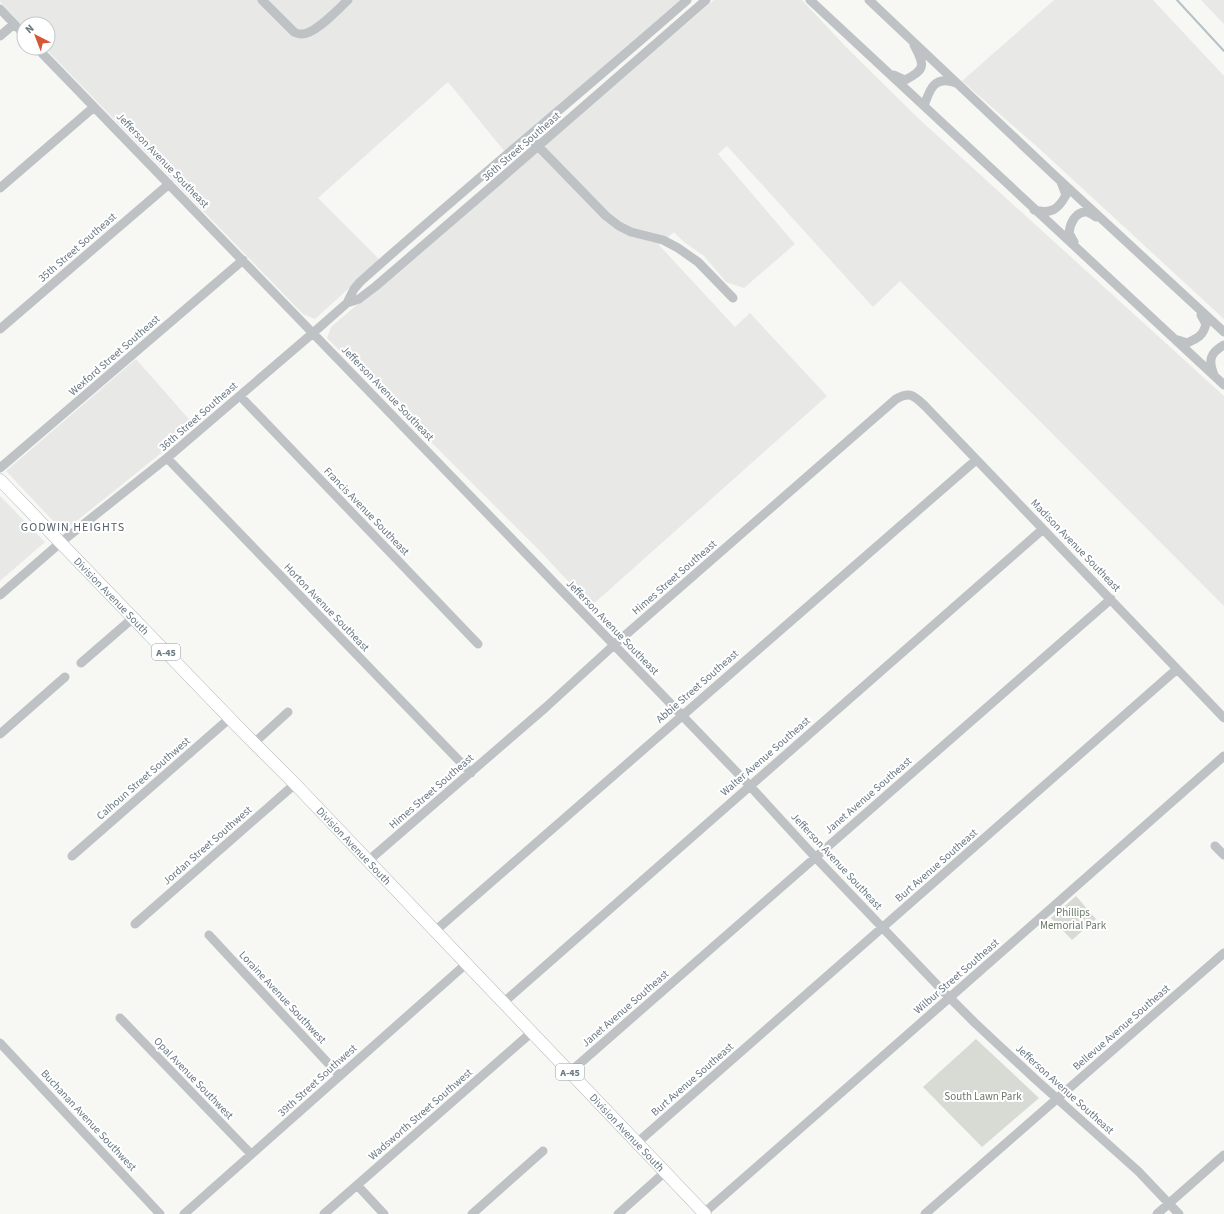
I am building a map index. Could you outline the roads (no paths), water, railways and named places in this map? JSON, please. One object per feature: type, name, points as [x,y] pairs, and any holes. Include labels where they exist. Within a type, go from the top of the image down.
[{"type":"main road","name":"Division Avenue South","points":[[0,480],[295,784],[705,1213]]},
{"type":"street","points":[[262,0],[294,32],[300,34],[310,32],[322,24],[348,0]]},
{"type":"street","name":"36th Street Southeast","points":[[0,595],[60,543],[167,458],[313,333],[347,303],[354,289],[360,282],[407,240],[687,0]]},
{"type":"street","name":"36th Street Southeast","points":[[347,303],[359,299],[376,286],[706,0]]},
{"type":"street","points":[[810,0],[1034,210],[1224,385]]},
{"type":"street","points":[[869,0],[1224,332]]},
{"type":"street","points":[[0,9],[14,24],[0,36]]},
{"type":"street","points":[[887,72],[905,80],[915,75],[921,69],[922,62],[913,41]]},
{"type":"street","name":"Jefferson Avenue Southeast","points":[[45,56],[750,786],[815,857],[950,998],[1056,1098],[1138,1170],[1179,1214]]},
{"type":"street","points":[[924,106],[932,86],[948,80],[959,84]]},
{"type":"street","points":[[0,188],[94,107]]},
{"type":"street","points":[[529,136],[610,219],[619,226],[631,232],[663,240],[678,248],[698,262],[734,298]]},
{"type":"street","points":[[1034,210],[1045,212],[1052,210],[1059,205],[1066,195],[1061,181]]},
{"type":"street","name":"35th Street Southeast","points":[[0,329],[169,184]]},
{"type":"street","points":[[1082,254],[1068,233],[1072,221],[1081,213],[1088,212],[1109,225]]},
{"type":"street","name":"Wexford Street Southeast","points":[[0,468],[243,260]]},
{"type":"street","points":[[1175,339],[1187,343],[1198,338],[1204,332],[1206,324],[1196,306]]},
{"type":"street","points":[[1214,376],[1210,364],[1212,356],[1216,350],[1224,345]]},
{"type":"street","name":"Himes Street Southeast","points":[[368,861],[471,773],[614,645],[896,399],[907,394]]},
{"type":"street","name":"Madison Avenue Southeast","points":[[907,394],[917,398],[1224,718]]},
{"type":"street","name":"Francis Avenue Southeast","points":[[240,396],[478,644]]},
{"type":"street","name":"Horton Avenue Southeast","points":[[167,458],[471,773]]},
{"type":"street","name":"Abbie Street Southeast","points":[[435,931],[976,460]]},
{"type":"street","name":"Walter Avenue Southeast","points":[[504,1002],[1043,529]]},
{"type":"street","name":"Janet Avenue Southeast","points":[[570,1072],[1111,599]]},
{"type":"street","points":[[81,663],[133,618]]},
{"type":"street","name":"Burt Avenue Southeast","points":[[638,1142],[1177,669]]},
{"type":"street","points":[[0,734],[65,677]]},
{"type":"street","points":[[254,743],[288,712]]},
{"type":"street","name":"Calhoun Street Southwest","points":[[72,856],[230,718]]},
{"type":"street","name":"Wilbur Street Southeast","points":[[705,1213],[1224,756]]},
{"type":"street","name":"Jordan Street Southwest","points":[[135,924],[295,784]]},
{"type":"street","points":[[1215,846],[1224,856]]},
{"type":"street","name":"Loraine Avenue Southwest","points":[[209,935],[340,1076]]},
{"type":"street","name":"Bellevue Avenue Southeast","points":[[925,1214],[1056,1098],[1224,953]]},
{"type":"street","name":"39th Street Southwest","points":[[184,1214],[466,964]]},
{"type":"street","name":"Opal Avenue Southwest","points":[[120,1018],[251,1154]]},
{"type":"street","name":"Wadsworth Street Southwest","points":[[324,1214],[532,1032]]},
{"type":"street","name":"Buchanan Avenue Southwest","points":[[0,1043],[160,1214]]},
{"type":"street","points":[[472,1214],[543,1151]]},
{"type":"street","points":[[1157,1214],[1224,1155]]},
{"type":"street","points":[[618,1214],[665,1172]]},
{"type":"street","points":[[357,1185],[384,1214]]},
{"type":"waterway","points":[[1177,0],[1224,51]]},
{"type":"district","name":"GODWIN HEIGHTS","points":[[73,527]]},
{"type":"park label","name":"Phillips Memorial Park","points":[[1073,918]]},
{"type":"park label","name":"South Lawn Park","points":[[983,1096]]}]
